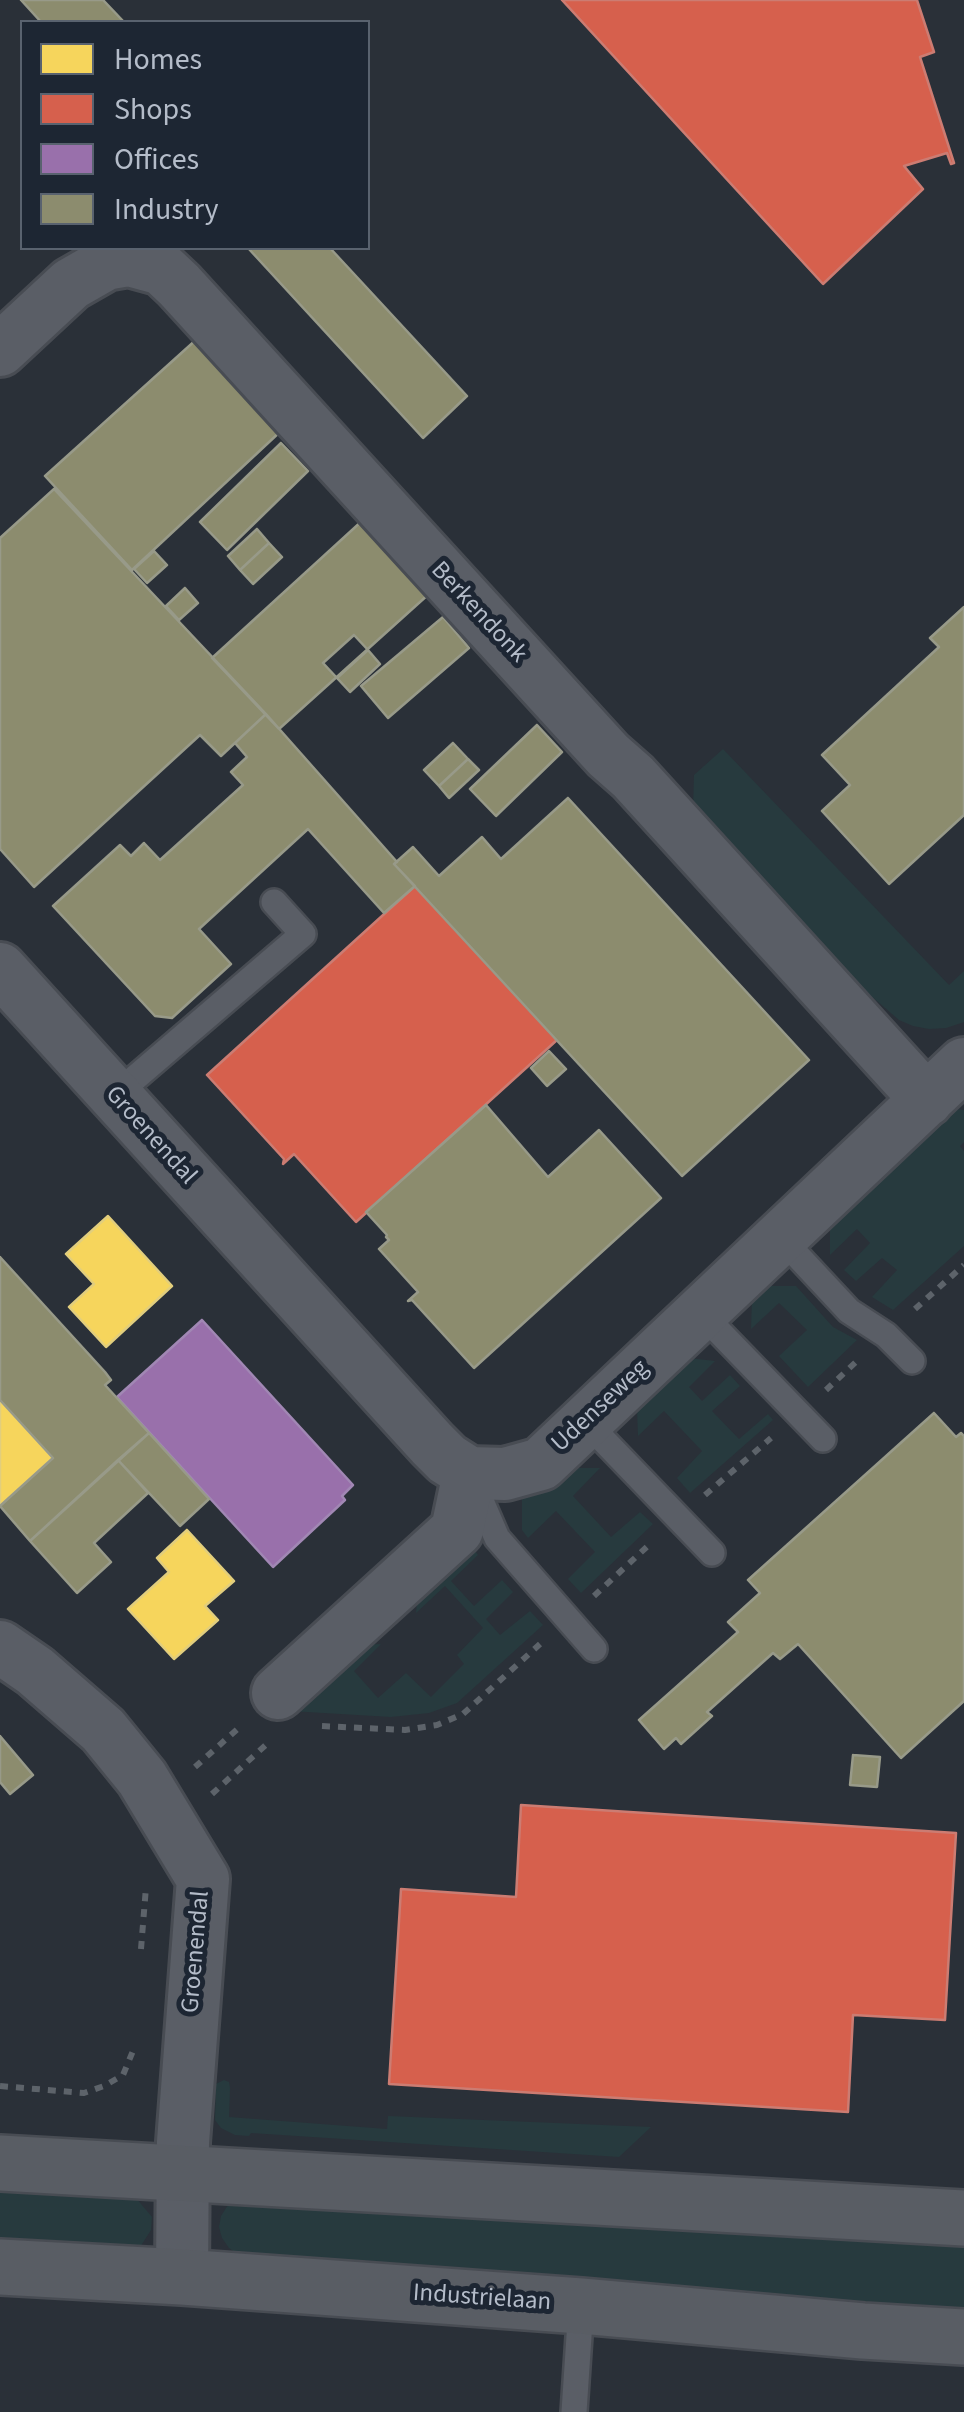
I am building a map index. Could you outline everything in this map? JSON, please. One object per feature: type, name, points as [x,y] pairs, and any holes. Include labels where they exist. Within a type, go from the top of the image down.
[{"type":"main road","points":[[0,2163],[964,2218]]},
{"type":"main road","name":"Industrielaan","points":[[0,2267],[182,2277],[964,2337]]},
{"type":"street","name":"Berkendonk","points":[[0,350],[71,284],[106,264],[130,260],[162,269],[926,1100]]},
{"type":"street","name":"Groenendal","points":[[0,970],[432,1444],[469,1473]]},
{"type":"street","name":"Udenseweg","points":[[469,1473],[506,1474],[541,1464],[964,1064]]},
{"type":"street","points":[[278,1693],[458,1530],[469,1473]]},
{"type":"street","name":"Groenendal","points":[[0,1647],[35,1671],[103,1730],[165,1814],[203,1879],[183,2142],[182,2277]]},
{"type":"lane","points":[[114,1096],[303,934],[274,902]]},
{"type":"lane","points":[[781,1238],[849,1311],[886,1335],[912,1361]]},
{"type":"lane","points":[[701,1313],[823,1439]]},
{"type":"lane","points":[[586,1422],[712,1553]]},
{"type":"lane","points":[[469,1473],[497,1538],[594,1649]]},
{"type":"lane","points":[[574,2412],[581,2306]]},
{"type":"path","points":[[140,1957],[149,1867],[165,1814],[278,1693]]},
{"type":"path","points":[[0,2086],[84,2093],[123,2075],[136,2044]]},
{"type":"green space","points":[[723,749],[949,985],[964,971],[964,1022],[946,1028],[913,1026],[867,996],[693,809],[694,775]]},
{"type":"green space","points":[[955,1109],[964,1110],[964,1142],[960,1146],[964,1151],[964,1246],[893,1310],[872,1297],[897,1270],[882,1258],[856,1281],[844,1270],[870,1243],[857,1229],[830,1255],[830,1227]]},
{"type":"green space","points":[[767,1286],[796,1286],[833,1327],[857,1340],[808,1387],[779,1356],[807,1330],[779,1303],[751,1329],[752,1300]]},
{"type":"green space","points":[[689,1358],[715,1361],[689,1387],[702,1401],[730,1375],[740,1386],[712,1411],[739,1439],[768,1414],[773,1420],[690,1493],[677,1478],[702,1451],[664,1411],[638,1436],[637,1409]]},
{"type":"green space","points":[[574,1468],[600,1468],[573,1496],[611,1537],[640,1512],[653,1524],[581,1593],[568,1579],[595,1552],[556,1511],[528,1538],[522,1530],[522,1498],[545,1490]]},
{"type":"green space","points":[[472,1547],[478,1555],[451,1581],[474,1606],[502,1580],[513,1592],[486,1619],[500,1635],[530,1611],[543,1625],[457,1703],[429,1713],[391,1717],[290,1711],[360,1645],[381,1644],[354,1671],[378,1698],[406,1673],[431,1697],[464,1664],[457,1655],[483,1628],[445,1586],[416,1613],[418,1590]]},
{"type":"green space","points":[[224,2080],[230,2088],[229,2117],[387,2129],[388,2116],[651,2127],[619,2157],[235,2135],[215,2120],[216,2084]]},
{"type":"green space","points":[[0,2170],[136,2198],[152,2217],[151,2230],[137,2252],[0,2256]]},
{"type":"green space","points":[[233,2197],[964,2229],[964,2316],[238,2255],[222,2238],[219,2227]]},
{"type":"building: Homes","points":[[108,1216],[172,1286],[106,1347],[69,1307],[94,1284],[66,1254]]},
{"type":"building: Homes","points":[[0,1400],[53,1458],[0,1506]]},
{"type":"building: Homes","points":[[187,1530],[234,1581],[205,1606],[218,1620],[174,1659],[128,1609],[169,1572],[157,1558]]},
{"type":"building: Shops","points":[[562,0],[917,0],[934,52],[920,57],[954,163],[951,164],[947,153],[904,166],[923,189],[823,284]]},
{"type":"building: Shops","points":[[415,886],[557,1040],[356,1222],[294,1154],[283,1164],[284,1159],[207,1075]]},
{"type":"building: Shops","points":[[521,1805],[956,1833],[945,2020],[853,2015],[848,2112],[389,2084],[401,1889],[516,1897]]},
{"type":"building: Offices","points":[[202,1320],[353,1485],[342,1496],[345,1500],[273,1567],[117,1397]]},
{"type":"building: Industry","points":[[21,0],[103,0],[122,20],[39,20]]},
{"type":"building: Industry","points":[[250,250],[332,250],[467,396],[423,438]]},
{"type":"building: Industry","points":[[198,338],[282,430],[132,570],[45,476]]},
{"type":"building: Industry","points":[[281,443],[308,471],[227,550],[200,522]]},
{"type":"building: Industry","points":[[54,489],[266,714],[221,756],[200,735],[34,887],[0,849],[0,538]]},
{"type":"building: Industry","points":[[363,520],[430,593],[279,729],[212,658]]},
{"type":"building: Industry","points":[[257,529],[269,543],[240,570],[228,556]]},
{"type":"building: Industry","points":[[269,543],[282,557],[253,584],[240,570]]},
{"type":"building: Industry","points":[[154,551],[167,565],[147,583],[134,569]]},
{"type":"building: Industry","points":[[185,588],[198,603],[179,620],[166,606]]},
{"type":"building: Industry","points":[[964,607],[964,815],[889,884],[822,811],[850,785],[822,755],[939,647],[930,638]]},
{"type":"building: Industry","points":[[443,617],[469,648],[388,718],[361,686]]},
{"type":"building: Industry","points":[[354,635],[368,650],[337,678],[323,663]]},
{"type":"building: Industry","points":[[368,650],[380,664],[350,692],[337,678]]},
{"type":"building: Industry","points":[[266,714],[415,886],[384,913],[308,829],[199,929],[231,964],[172,1018],[155,1016],[53,906],[120,845],[131,856],[144,843],[160,860],[243,785],[231,772],[247,757],[235,743]]},
{"type":"building: Industry","points":[[537,725],[562,752],[496,816],[470,789]]},
{"type":"building: Industry","points":[[453,743],[468,759],[439,786],[424,770]]},
{"type":"building: Industry","points":[[468,759],[479,770],[449,798],[439,786]]},
{"type":"building: Industry","points":[[568,798],[809,1060],[682,1176],[394,864],[413,847],[439,876],[482,837],[501,859]]},
{"type":"building: Industry","points":[[549,1051],[566,1069],[547,1086],[531,1068]]},
{"type":"building: Industry","points":[[486,1105],[548,1177],[599,1130],[661,1198],[474,1368],[412,1300],[408,1301],[418,1292],[379,1249],[389,1240],[366,1212]]},
{"type":"building: Industry","points":[[0,1257],[105,1372],[111,1380],[105,1385],[149,1433],[30,1541],[0,1506],[53,1458],[0,1400]]},
{"type":"building: Industry","points":[[934,1413],[956,1437],[961,1433],[964,1436],[964,1701],[901,1758],[798,1644],[780,1659],[773,1653],[707,1712],[712,1716],[681,1744],[676,1738],[664,1749],[639,1720],[738,1632],[728,1622],[760,1593],[748,1580]]},
{"type":"building: Industry","points":[[149,1433],[209,1499],[180,1526],[118,1460]]},
{"type":"building: Industry","points":[[118,1460],[148,1493],[94,1543],[111,1562],[77,1593],[30,1541]]},
{"type":"building: Industry","points":[[0,1736],[33,1775],[10,1794],[0,1782]]},
{"type":"building: Industry","points":[[853,1755],[880,1757],[877,1787],[850,1785]]}]
